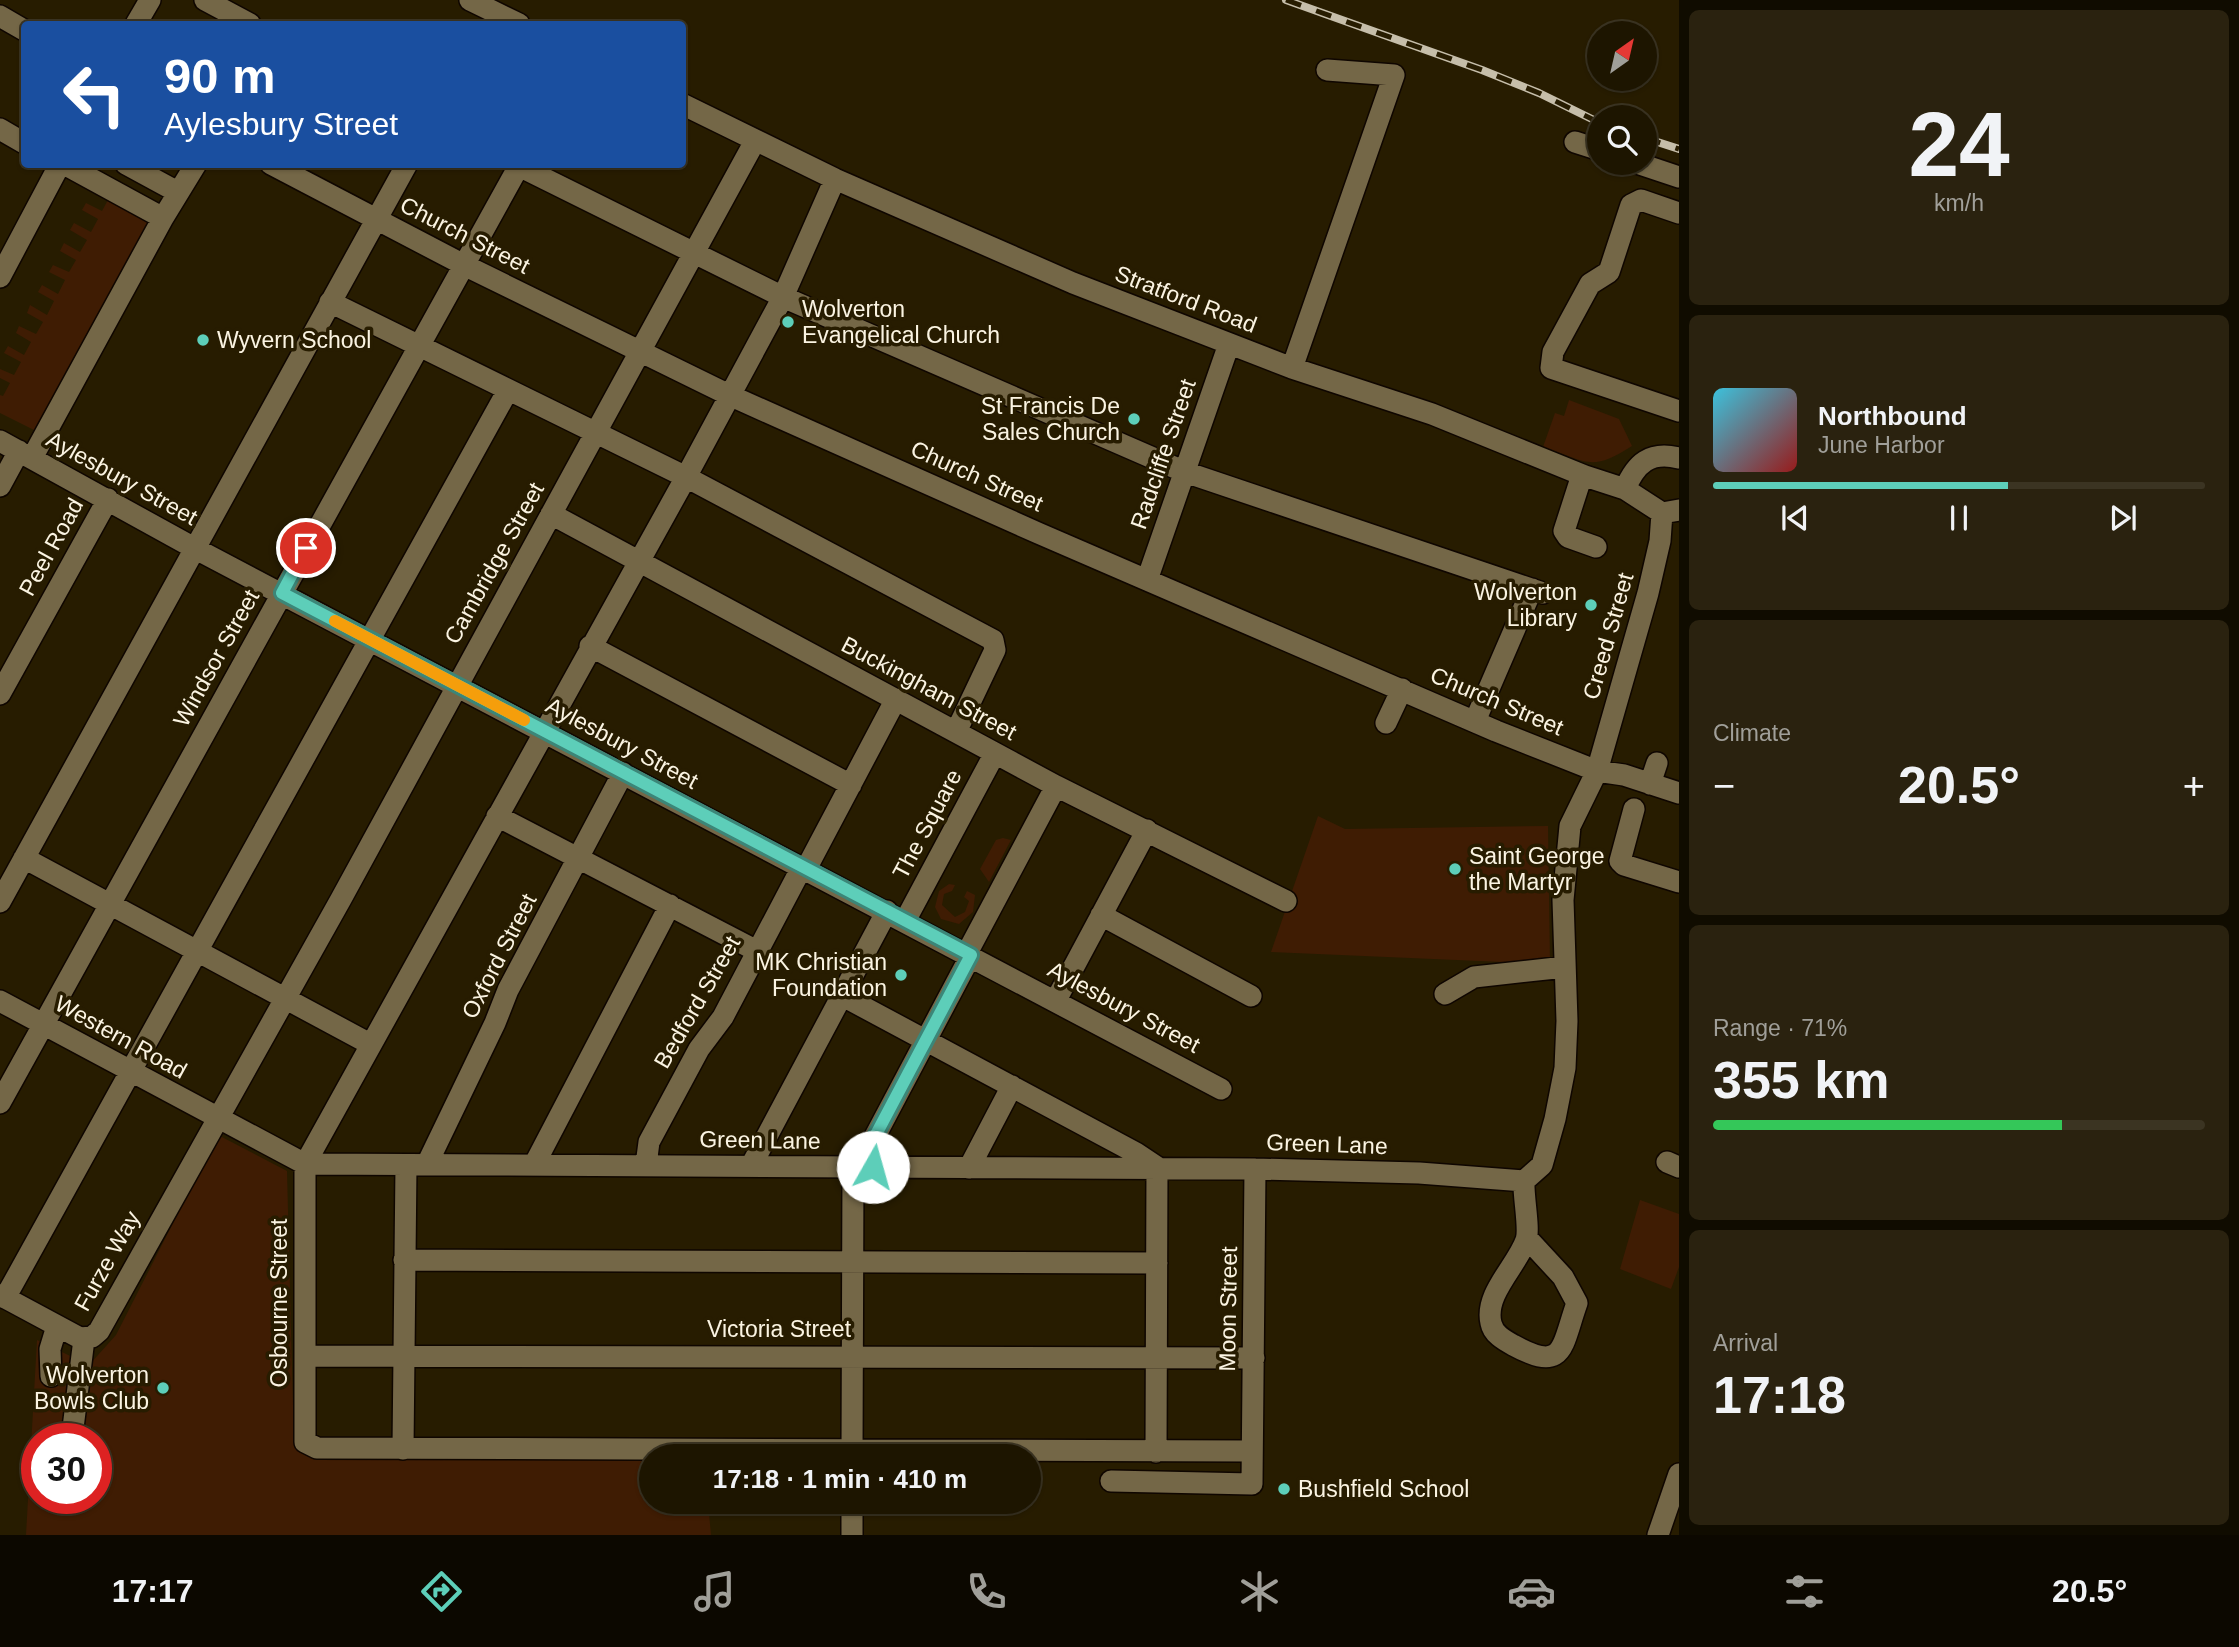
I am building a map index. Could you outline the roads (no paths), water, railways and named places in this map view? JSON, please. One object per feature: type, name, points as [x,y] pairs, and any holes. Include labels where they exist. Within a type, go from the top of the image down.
[{"type":"street","points":[[138,21],[150,0]]},
{"type":"street","points":[[205,0],[244,21]]},
{"type":"street","points":[[476,10],[510,21]]},
{"type":"street","points":[[0,16],[21,28]]},
{"type":"street","points":[[1292,368],[1394,75],[1327,70]]},
{"type":"street","name":"Stratford Road","points":[[686,106],[835,179],[1073,283],[1292,368],[1432,414],[1582,475],[1625,489],[1670,512]]},
{"type":"street","points":[[0,129],[21,141]]},
{"type":"street","name":"Cambridge Street","points":[[216,1119],[755,141]]},
{"type":"street","points":[[1575,142],[1587,146]]},
{"type":"street","points":[[0,277],[60,168]]},
{"type":"street","points":[[69,168],[163,218]]},
{"type":"street","points":[[133,168],[172,189]]},
{"type":"street","points":[[0,486],[17,450],[194,168]]},
{"type":"street","name":"Church Street","points":[[278,168],[464,265],[729,395],[1475,722],[1597,771],[1624,775],[1679,793]]},
{"type":"street","points":[[2,895],[405,168]]},
{"type":"street","name":"Windsor Street","points":[[0,1103],[112,905],[516,168]]},
{"type":"street","points":[[524,168],[783,297],[1185,472],[1538,591],[1475,722]]},
{"type":"street","points":[[1657,170],[1679,177]]},
{"type":"street","points":[[305,1164],[783,297],[835,179]]},
{"type":"street","points":[[1679,214],[1641,200],[1631,205],[1608,272],[1590,284],[1553,352],[1551,368],[1679,411]]},
{"type":"street","points":[[330,302],[686,477],[993,640],[995,650],[957,732]]},
{"type":"street","name":"Radcliffe Street","points":[[1147,580],[1229,344]]},
{"type":"street","points":[[3,1297],[131,1073],[508,390]]},
{"type":"street","name":"Aylesbury Street","points":[[17,450],[196,549],[1221,1089]]},
{"type":"street","points":[[1625,489],[1633,470],[1643,461],[1660,455],[1679,458]]},
{"type":"street","points":[[1582,475],[1564,531],[1568,537],[1596,547]]},
{"type":"street","name":"Peel Road","points":[[3,682],[108,499]]},
{"type":"street","name":"Creed Street","points":[[1524,1181],[1542,1165],[1565,1068],[1563,900],[1570,826],[1597,771],[1670,512]]},
{"type":"street","name":"Buckingham Street","points":[[551,514],[1056,786],[1286,901]]},
{"type":"street","points":[[590,646],[851,785]]},
{"type":"street","points":[[1386,723],[1402,689]]},
{"type":"street","name":"Bedford Street","points":[[646,1165],[649,1142],[699,1049],[723,1017],[896,699]]},
{"type":"street","name":"The Square","points":[[751,1166],[841,995],[896,916],[995,753]]},
{"type":"street","points":[[1650,784],[1657,763]]},
{"type":"street","name":"Oxford Street","points":[[416,1164],[495,1024],[508,990],[623,773]]},
{"type":"street","points":[[852,1444],[853,1261],[863,1167],[872,1142],[1056,786]]},
{"type":"street","points":[[1634,810],[1620,861],[1624,865],[1679,882]]},
{"type":"street","points":[[497,816],[757,951]]},
{"type":"street","points":[[1056,1000],[1147,830]]},
{"type":"street","points":[[24,858],[370,1044]]},
{"type":"street","points":[[534,1166],[670,905]]},
{"type":"street","points":[[1101,915],[1251,996]]},
{"type":"street","points":[[1445,994],[1474,977],[1565,967]]},
{"type":"street","points":[[841,995],[1136,1153],[1157,1167],[1156,1452]]},
{"type":"street","name":"Western Road","points":[[0,1000],[216,1119]]},
{"type":"street","points":[[969,1168],[1012,1086]]},
{"type":"street","name":"Green Lane","points":[[216,1119],[305,1164],[1255,1168],[1419,1173],[1524,1181]]},
{"type":"street","name":"Furze Way","points":[[3,1297],[84,1339],[92,1337],[99,1331],[216,1119]]},
{"type":"street","name":"Osbourne Street","points":[[305,1164],[305,1442],[317,1448],[403,1449]]},
{"type":"street","points":[[416,1164],[404,1260],[403,1449],[639,1451]]},
{"type":"street","name":"Moon Street","points":[[1111,1481],[1252,1483],[1255,1168]]},
{"type":"street","points":[[1524,1181],[1527,1238],[1490,1306],[1491,1325],[1500,1338],[1539,1359],[1550,1358],[1561,1350],[1577,1303],[1563,1277],[1527,1238]]},
{"type":"street","points":[[404,1260],[1157,1263]]},
{"type":"street","points":[[51,1376],[50,1349],[57,1326]]},
{"type":"street","points":[[74,1423],[84,1339]]},
{"type":"street","name":"Victoria Street","points":[[305,1356],[1254,1358]]},
{"type":"street","points":[[1041,1452],[1252,1451]]},
{"type":"street","points":[[1658,1535],[1679,1474]]},
{"type":"street","points":[[852,1514],[852,1535]]},
{"type":"railway","points":[[1286,0],[1482,70],[1539,93],[1587,117]]},
{"type":"railway","points":[[1657,142],[1679,149]]},
{"type":"place","name":"Wolverton Evangelical Church","points":[[788,322]]},
{"type":"place","name":"Wyvern School","points":[[203,340]]},
{"type":"place","name":"St Francis De Sales Church","points":[[1134,419]]},
{"type":"place","name":"Wolverton Library","points":[[1591,605]]},
{"type":"place","name":"Saint George the Martyr","points":[[1455,869]]},
{"type":"place","name":"MK Christian Foundation","points":[[901,975]]},
{"type":"place","name":"Wolverton Bowls Club","points":[[163,1388]]},
{"type":"place","name":"Bushfield School","points":[[1284,1489]]}]
